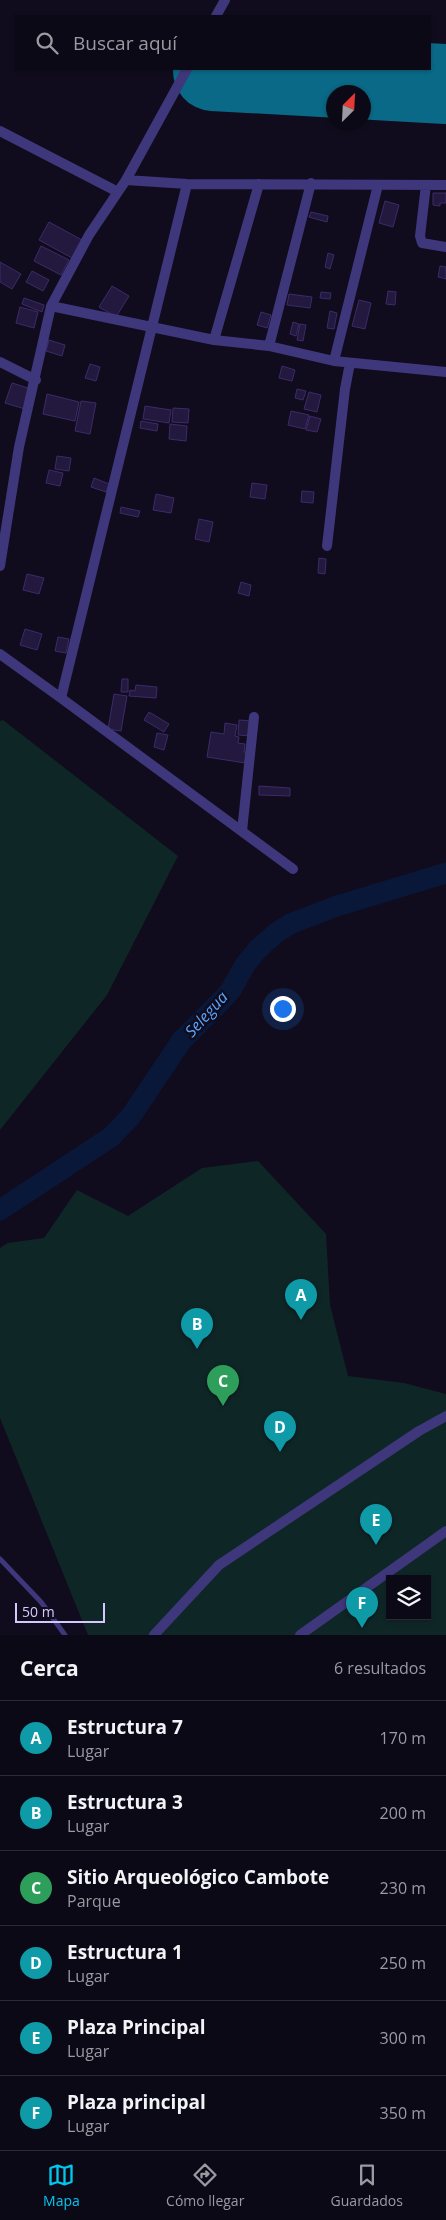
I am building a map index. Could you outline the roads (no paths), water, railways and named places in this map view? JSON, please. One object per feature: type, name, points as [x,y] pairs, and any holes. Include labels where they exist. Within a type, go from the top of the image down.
[{"type":"street","points":[[217,15],[225,0]]},
{"type":"street","points":[[0,566],[19,447],[36,380],[51,306],[89,235],[126,180],[186,70]]},
{"type":"street","points":[[0,131],[118,192]]},
{"type":"street","points":[[126,180],[187,184],[446,185]]},
{"type":"street","points":[[269,346],[311,183]]},
{"type":"street","points":[[60,698],[187,184]]},
{"type":"street","points":[[214,340],[259,184]]},
{"type":"street","points":[[334,361],[378,185]]},
{"type":"street","points":[[426,185],[420,236],[422,243],[446,246]]},
{"type":"street","points":[[51,306],[152,325],[214,340],[269,346],[334,361],[446,372]]},
{"type":"street","points":[[0,362],[36,380]]},
{"type":"street","points":[[327,546],[345,389],[350,363]]},
{"type":"street","points":[[0,654],[293,869]]},
{"type":"street","points":[[242,831],[254,717]]},
{"type":"street","points":[[154,1635],[219,1565],[419,1431],[446,1416]]},
{"type":"street","points":[[300,1635],[446,1531]]},
{"type":"lane","points":[[0,1559],[41,1602],[65,1635]]},
{"type":"waterway","name":"Selegua","points":[[0,1210],[111,1137],[131,1116],[182,1040],[231,990],[245,965],[258,949],[276,933],[290,924],[337,906],[446,873]]},
{"type":"place","name":"Estructura 7","points":[[301,1320]]},
{"type":"place","name":"Estructura 3","points":[[197,1349]]},
{"type":"place","name":"Sitio Arqueológico Cambote","points":[[223,1406]]},
{"type":"place","name":"Estructura 1","points":[[280,1452]]},
{"type":"place","name":"Plaza Principal","points":[[376,1545]]},
{"type":"place","name":"Plaza principal","points":[[362,1628]]}]
